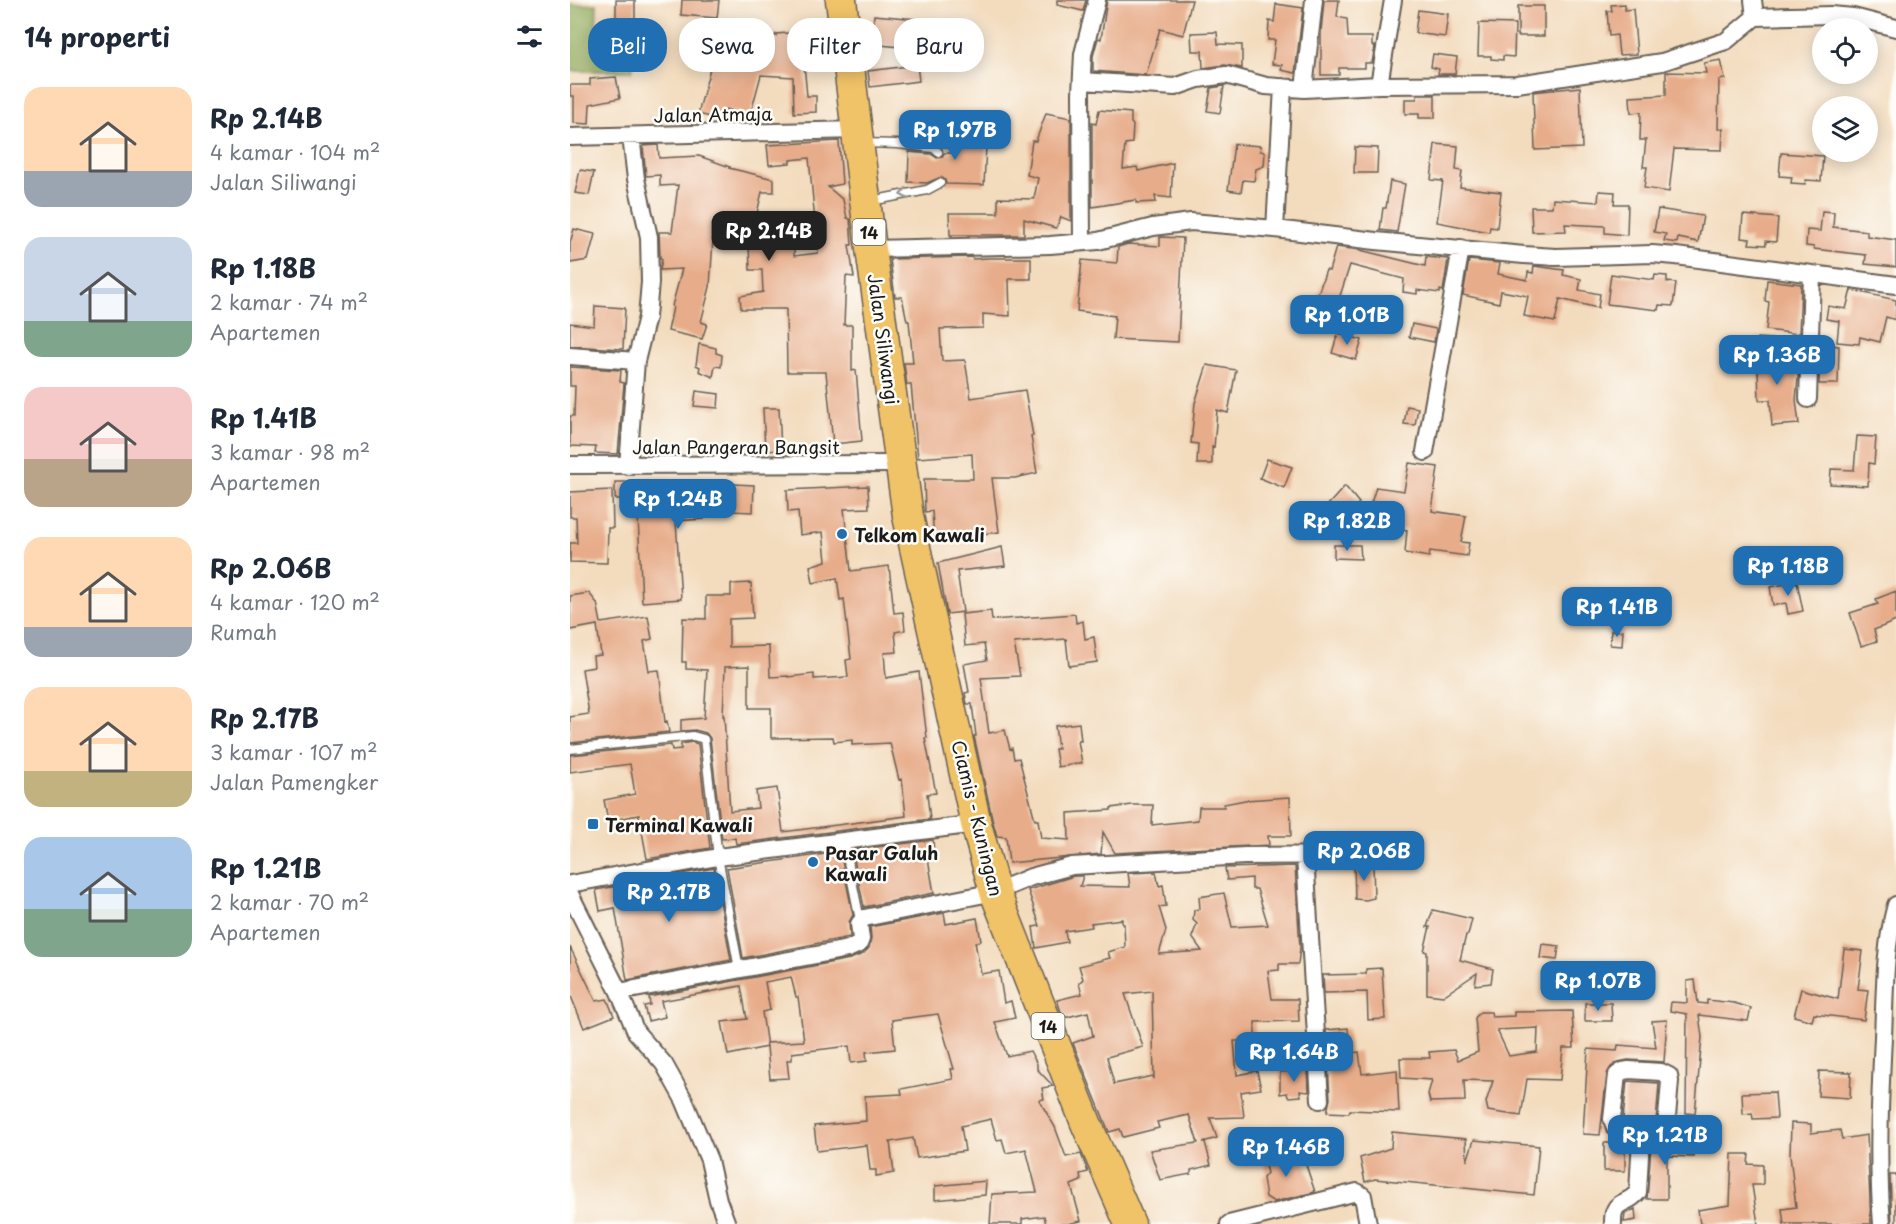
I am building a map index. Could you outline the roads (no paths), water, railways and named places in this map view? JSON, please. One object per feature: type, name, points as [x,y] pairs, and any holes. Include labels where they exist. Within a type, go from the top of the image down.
[{"type":"highway","name":"Jalan Siliwangi","points":[[841,0],[902,464]]},
{"type":"highway","name":"Ciamis - Kuningan","points":[[902,464],[908,516],[976,824],[995,892],[1086,1123],[1130,1224]]},
{"type":"street","points":[[1082,242],[1083,54],[1097,0]]},
{"type":"street","points":[[1304,89],[1314,0]]},
{"type":"street","points":[[1379,84],[1393,0]]},
{"type":"street","points":[[1082,81],[1175,87],[1198,79],[1226,75],[1266,86],[1304,89],[1379,84],[1517,84],[1662,62],[1726,40],[1754,8],[1853,17],[1896,28]]},
{"type":"street","points":[[1275,229],[1283,87]]},
{"type":"street","points":[[628,466],[636,361],[647,317],[650,282],[649,237],[636,179],[631,136]]},
{"type":"street","name":"Jalan Atmaja","points":[[570,137],[858,137]]},
{"type":"street","points":[[872,249],[1008,247],[1098,241],[1168,224],[1191,222],[1524,255],[1652,254],[1748,264],[1896,285]]},
{"type":"street","points":[[1425,452],[1461,248]]},
{"type":"street","points":[[1808,399],[1812,274]]},
{"type":"street","points":[[570,356],[636,361]]},
{"type":"street","name":"Jalan Pangeran Bangsit","points":[[570,465],[902,464]]},
{"type":"street","points":[[570,884],[718,857],[976,824]]},
{"type":"street","points":[[619,992],[856,946],[861,939],[860,920],[869,916],[995,892],[1050,870],[1245,856],[1368,855]]},
{"type":"street","points":[[1305,856],[1320,1100]]},
{"type":"street","points":[[570,894],[619,992],[636,1032],[663,1064],[684,1100],[709,1160],[718,1200],[727,1224]]},
{"type":"street","points":[[1882,1224],[1879,1138],[1886,966],[1891,922],[1896,905]]},
{"type":"street","points":[[1623,1071],[1665,1073],[1670,1081],[1666,1129],[1661,1135],[1641,1137],[1619,1131],[1613,1123],[1617,1075],[1623,1071]]},
{"type":"street","points":[[1613,1224],[1613,1215],[1617,1206],[1638,1192],[1641,1137]]},
{"type":"street","points":[[1229,1224],[1357,1192],[1363,1196],[1368,1224]]},
{"type":"lane","points":[[858,137],[933,148],[938,152]]},
{"type":"lane","points":[[866,203],[927,190],[940,183]]},
{"type":"lane","points":[[570,749],[693,736],[704,739],[718,857],[739,969]]},
{"type":"lane","points":[[844,842],[860,920]]},
{"type":"place","name":"Telkom Kawali","points":[[842,534]]},
{"type":"place","name":"Terminal Kawali","points":[[593,824]]},
{"type":"place","name":"Pasar Galuh Kawali","points":[[813,862]]}]
